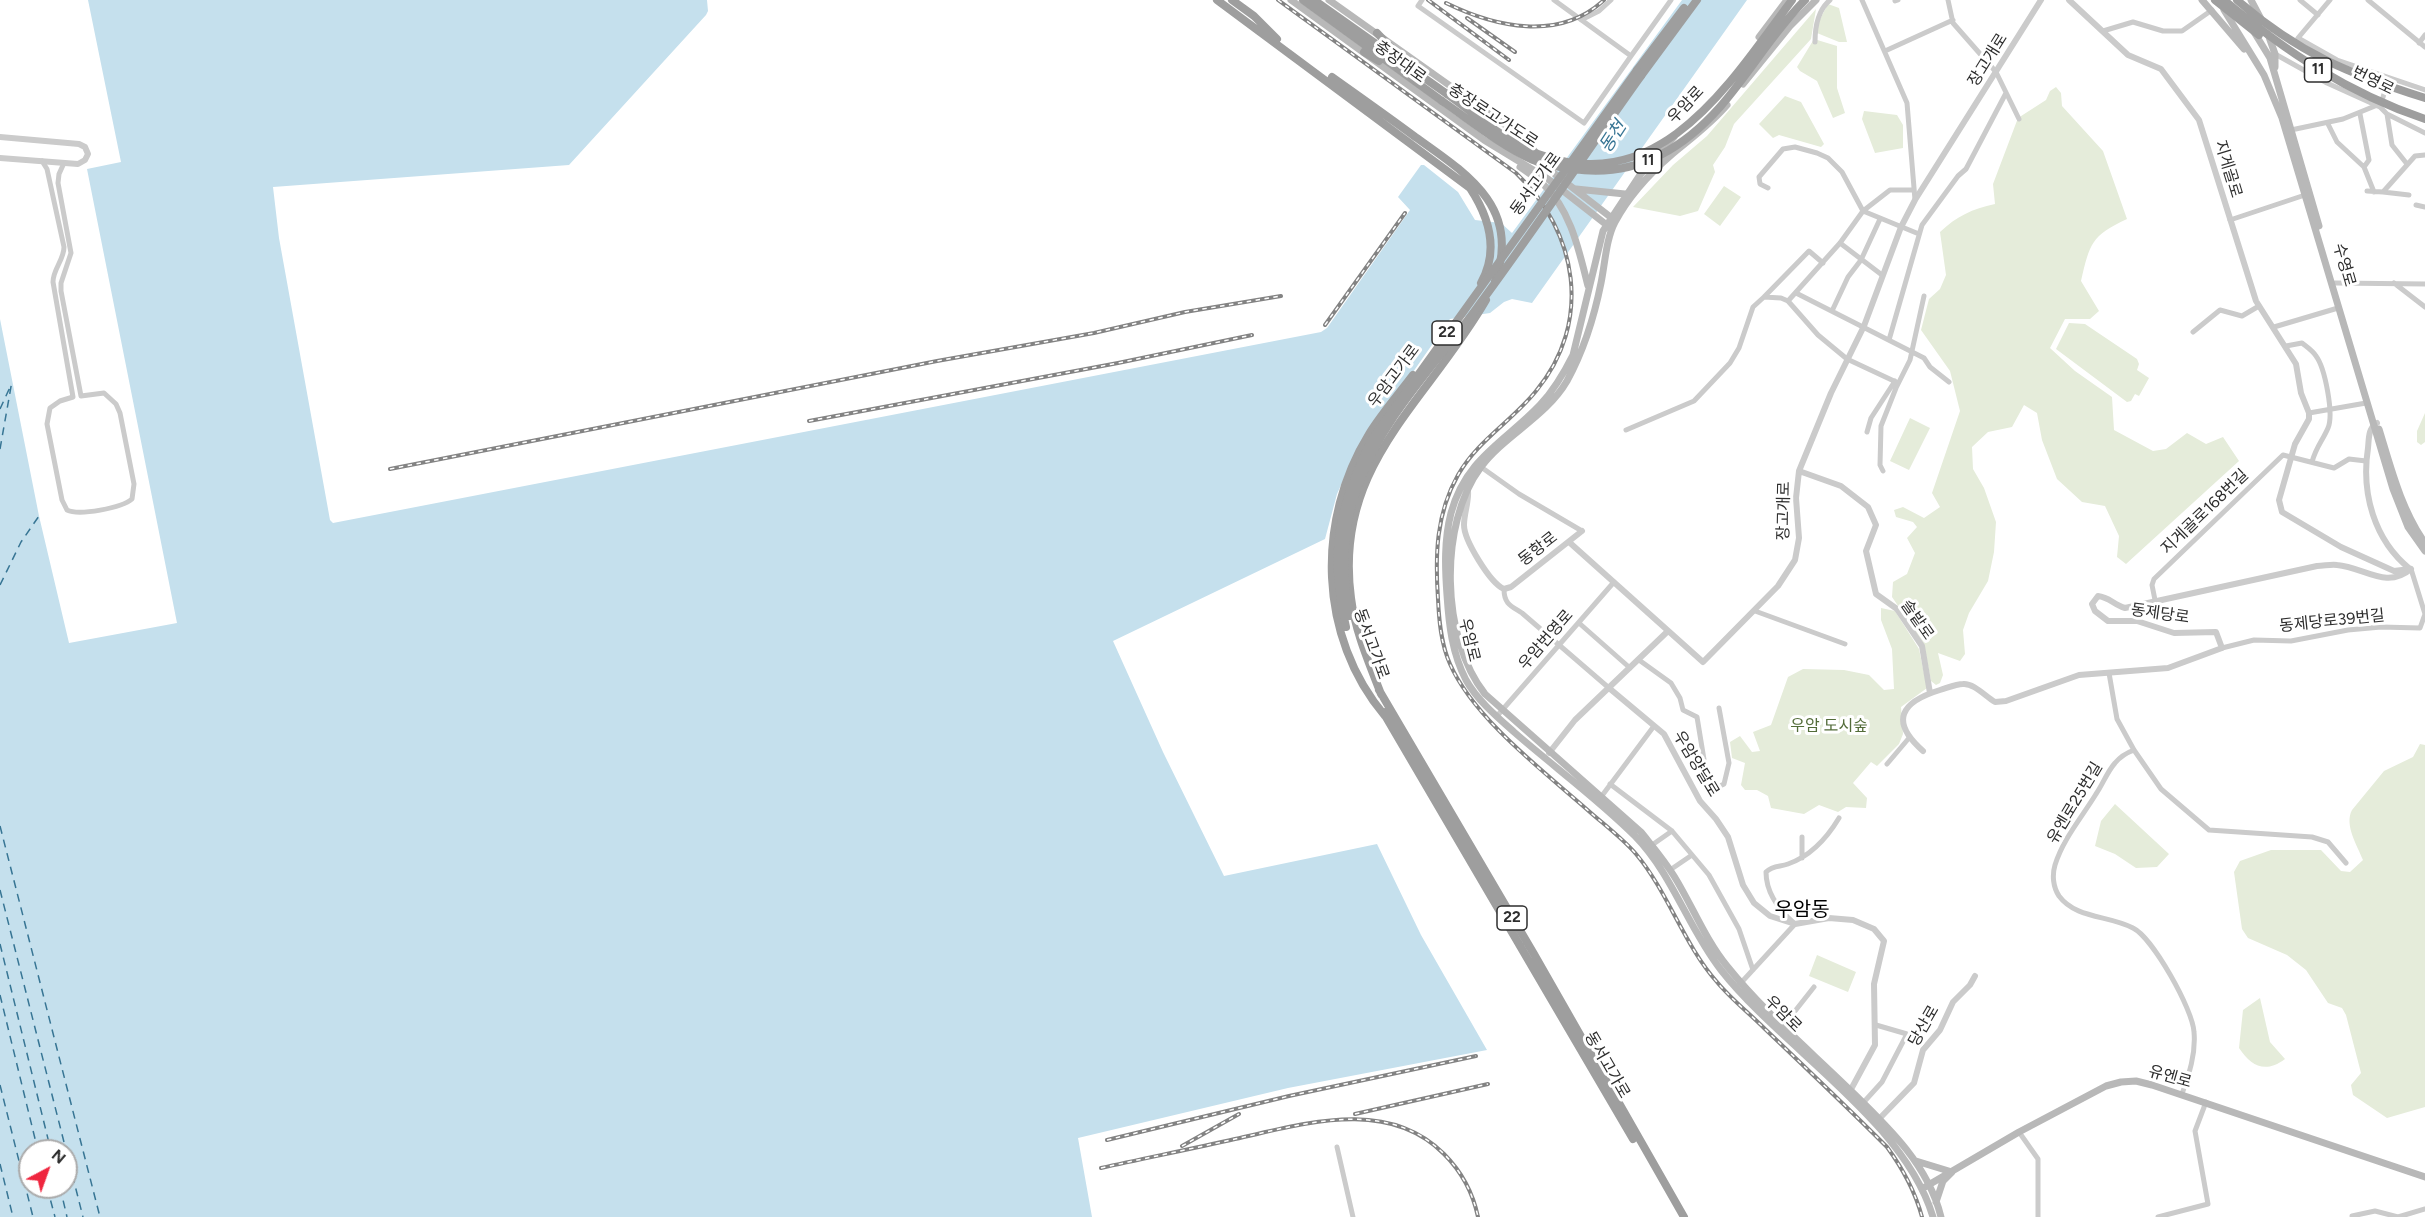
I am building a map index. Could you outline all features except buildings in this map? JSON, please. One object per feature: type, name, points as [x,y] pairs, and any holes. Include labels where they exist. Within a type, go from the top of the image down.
[{"type":"highway","points":[[1209,0],[1246,26],[1277,41]]},
{"type":"highway","name":"우암고가로","points":[[1217,0],[1461,170],[1481,189],[1495,211],[1500,225],[1502,252],[1492,290],[1459,342],[1371,466],[1355,507],[1349,550],[1351,600],[1357,629],[1381,694]]},
{"type":"highway","name":"우암고가로","points":[[1224,0],[1459,178],[1470,188],[1488,222],[1490,255],[1486,273],[1466,305],[1370,434],[1346,482],[1334,529],[1331,575],[1338,622],[1356,671],[1370,698],[1385,716]]},
{"type":"highway","points":[[1232,0],[1254,16],[1277,41]]},
{"type":"highway","name":"충장로고가도로","points":[[1303,0],[1315,3],[1410,68],[1506,146],[1535,161],[1593,172],[1624,169],[1644,163],[1699,129],[1727,99],[1805,0]]},
{"type":"highway","name":"동서고가로","points":[[1678,1217],[1385,716],[1361,670],[1348,635],[1336,562],[1346,498],[1372,439],[1690,0]]},
{"type":"highway","name":"동서고가로","points":[[1683,1217],[1534,954],[1381,694],[1359,647],[1350,616],[1344,553],[1353,499],[1365,468],[1401,408],[1476,309],[1697,0]]},
{"type":"highway","name":"충장로고가도로","points":[[1315,3],[1422,87],[1444,97],[1508,138],[1536,153],[1559,160],[1592,164],[1640,155],[1672,138],[1705,111],[1740,70],[1792,0]]},
{"type":"highway","points":[[2217,0],[2250,30],[2285,49]]},
{"type":"highway","name":"번영로","points":[[2224,0],[2285,49],[2349,87],[2425,119]]},
{"type":"highway","name":"번영로","points":[[2237,0],[2333,66],[2370,81],[2425,98]]},
{"type":"highway","points":[[2245,0],[2299,43]]},
{"type":"highway","points":[[1377,33],[1410,68]]},
{"type":"highway","points":[[1364,52],[1422,87]]},
{"type":"main road","name":"충장대로","points":[[1291,0],[1545,182]]},
{"type":"main road","name":"충장대로","points":[[1329,0],[1525,139],[1551,171],[1613,219]]},
{"type":"main road","name":"우암로","points":[[1787,0],[1739,66],[1625,194],[1598,245],[1573,355],[1565,370],[1540,405],[1476,463],[1457,496],[1451,513],[1445,568],[1449,632],[1468,682],[1647,849],[1664,873],[1719,968],[1784,1025],[1849,1093],[1910,1165],[1935,1202],[1941,1217]]},
{"type":"main road","name":"우암로","points":[[1613,219],[1657,167],[1698,135],[1719,114],[1790,26],[1816,0]]},
{"type":"main road","name":"수영로","points":[[2202,0],[2267,80]]},
{"type":"main road","name":"수영로","points":[[2217,0],[2267,80],[2282,118],[2366,403],[2402,500],[2414,527],[2425,543]]},
{"type":"main road","points":[[2229,0],[2272,56]]},
{"type":"main road","points":[[2251,0],[2265,28],[2272,56]]},
{"type":"main road","points":[[2247,46],[2255,56],[2272,56]]},
{"type":"main road","name":"수영로","points":[[2272,56],[2275,76],[2400,510],[2425,551]]},
{"type":"main road","points":[[1545,182],[1609,227]]},
{"type":"main road","points":[[1545,182],[1574,234],[1589,291]]},
{"type":"main road","points":[[1573,188],[1625,194]]},
{"type":"main road","name":"우암로","points":[[1500,713],[1473,679],[1464,660],[1456,632],[1451,559],[1454,529],[1460,504],[1481,467],[1547,406],[1565,385],[1585,344],[1597,303],[1609,227]]},
{"type":"main road","name":"우암로","points":[[1547,755],[1601,797],[1641,832],[1652,845],[1670,870],[1739,985],[1849,1093],[1863,1103],[1916,1161],[1926,1187],[1933,1217]]},
{"type":"main road","name":"유엔로","points":[[1926,1187],[2019,1132],[2106,1086],[2136,1081],[2182,1094],[2425,1177]]},
{"type":"main road","points":[[1916,1161],[1952,1172],[1943,1181],[1935,1202]]},
{"type":"street","points":[[1422,0],[1418,6],[1584,123],[1671,0]]},
{"type":"street","points":[[1554,0],[1631,56]]},
{"type":"street","points":[[1581,20],[1599,11],[1611,0]]},
{"type":"street","points":[[1815,42],[1817,20],[1824,5],[1830,0]]},
{"type":"street","points":[[1862,0],[1907,103],[1915,200]]},
{"type":"street","points":[[1948,0],[1953,20],[1996,72],[2019,119]]},
{"type":"street","name":"장고개로","points":[[1569,542],[1703,662],[1778,586],[1795,560],[1799,538],[1796,498],[1799,471],[1818,423],[1864,326],[1901,227],[1915,200],[2041,0]]},
{"type":"street","name":"지게골로","points":[[2069,0],[2077,3],[2128,55],[2161,69],[2199,120],[2259,306],[2296,364],[2301,393],[2309,413]]},
{"type":"street","points":[[2300,0],[2318,15]]},
{"type":"street","points":[[2330,0],[2299,43],[2337,60],[2425,90]]},
{"type":"street","points":[[2369,0],[2425,47]]},
{"type":"street","points":[[2103,32],[2133,22],[2163,31],[2182,31],[2212,10]]},
{"type":"street","points":[[1885,51],[1953,20]]},
{"type":"street","points":[[2419,42],[2425,35]]},
{"type":"street","points":[[2272,56],[2377,106],[2387,114],[2425,133]]},
{"type":"street","points":[[2291,130],[2328,124],[2377,106],[2388,79]]},
{"type":"street","points":[[1889,340],[1922,225],[1966,168],[2006,93]]},
{"type":"street","points":[[2360,114],[2369,160],[2364,167]]},
{"type":"street","points":[[2387,114],[2392,145],[2407,164]]},
{"type":"street","points":[[2328,124],[2337,142],[2364,167],[2374,192]]},
{"type":"street","points":[[0,137],[74,143],[86,149],[87,156],[83,162],[64,163],[0,158]]},
{"type":"street","points":[[1768,188],[1760,184],[1759,177],[1783,149],[1795,147],[1816,153],[1835,164],[1842,172],[1863,211],[1919,234]]},
{"type":"street","points":[[2383,192],[2415,156],[2425,155]]},
{"type":"street","points":[[42,160],[47,169],[64,247],[64,255],[55,272],[53,282],[73,397]]},
{"type":"street","points":[[64,163],[58,183],[71,253],[61,284],[81,396]]},
{"type":"street","points":[[1788,301],[1840,243],[1863,211],[1890,190],[1914,190]]},
{"type":"street","points":[[2367,191],[2409,195]]},
{"type":"street","points":[[2230,220],[2305,195]]},
{"type":"street","points":[[2416,205],[2425,207]]},
{"type":"street","points":[[1832,311],[1848,277],[1861,260],[1880,219]]},
{"type":"street","points":[[1840,243],[1882,275]]},
{"type":"street","points":[[1626,430],[1694,401],[1730,363],[1739,348],[1753,307],[1809,251],[1823,263]]},
{"type":"street","points":[[2335,283],[2425,284]]},
{"type":"street","points":[[2394,283],[2425,308]]},
{"type":"street","points":[[1796,293],[1912,351],[1924,358],[1930,367],[1949,382]]},
{"type":"street","points":[[1867,432],[1871,418],[1910,360],[1924,296]]},
{"type":"street","points":[[1764,297],[1781,298],[1788,301],[1818,335],[1847,359],[1897,381]]},
{"type":"street","points":[[2193,332],[2220,310],[2242,316],[2259,306]]},
{"type":"street","name":"수영로","points":[[2274,327],[2338,308]]},
{"type":"street","points":[[2286,346],[2302,343],[2317,356],[2330,410],[2331,418],[2328,429],[2317,446],[2312,462]]},
{"type":"street","points":[[1883,471],[1880,465],[1881,426],[1897,381]]},
{"type":"street","points":[[104,393],[116,404],[134,484],[132,499],[124,504],[79,513],[67,510],[63,504],[47,414],[54,404],[73,397],[104,393]]},
{"type":"street","points":[[2366,403],[2309,413],[2279,500],[2282,512],[2341,547],[2394,571],[2411,569]]},
{"type":"street","points":[[2375,424],[2366,461],[2367,489],[2372,515],[2394,556],[2411,569]]},
{"type":"street","name":"지게골로168번길","points":[[2155,600],[2152,585],[2154,579],[2283,454],[2292,457]]},
{"type":"street","points":[[2292,457],[2334,468],[2349,459],[2366,461]]},
{"type":"street","name":"동항로","points":[[1481,467],[1519,494],[1582,531],[1511,587],[1504,589]]},
{"type":"street","name":"솔밭로","points":[[1799,471],[1841,486],[1868,507],[1876,525],[1866,551],[1876,594],[1897,609],[1922,646],[1930,693]]},
{"type":"street","points":[[1467,490],[1464,526],[1475,552],[1493,582],[1504,589],[1505,600],[1510,607],[1522,613],[1609,688]]},
{"type":"street","name":"동제당로","points":[[2222,648],[2216,632],[2174,633],[2137,621],[2108,621],[2095,610],[2092,604],[2098,596],[2107,597],[2116,606],[2125,608],[2317,566],[2337,564],[2387,580],[2403,576],[2411,569]]},
{"type":"street","name":"동제당로39번길","points":[[2222,648],[2254,640],[2291,641],[2348,630],[2381,627],[2420,628],[2425,614],[2411,569]]},
{"type":"street","name":"우암번영로","points":[[1500,713],[1614,582]]},
{"type":"street","points":[[1755,611],[1845,644]]},
{"type":"street","points":[[1579,623],[1630,668]]},
{"type":"street","points":[[1547,755],[1575,720],[1668,631]]},
{"type":"street","points":[[1923,751],[1909,738],[1903,716],[1915,700],[1930,693],[1963,683],[1972,686],[1995,702],[2006,701],[2079,675],[2168,668],[2222,648]]},
{"type":"street","points":[[1639,660],[1671,683],[1679,696],[1683,710],[1696,715],[1708,784],[1714,789],[1724,784],[1729,763],[1719,708]]},
{"type":"street","points":[[2109,673],[2117,719],[2134,750],[2161,789],[2209,830],[2312,837],[2328,842],[2346,863]]},
{"type":"street","name":"우암양달로","points":[[1609,688],[1664,734],[1700,801],[1728,837],[1743,885],[1754,903],[1770,916],[1795,924]]},
{"type":"street","points":[[1601,797],[1654,726]]},
{"type":"street","points":[[1887,764],[1909,738]]},
{"type":"street","name":"유엔로25번길","points":[[2134,750],[2125,753],[2115,763],[2074,827],[2056,864],[2054,884],[2056,892],[2069,907],[2133,928],[2144,935],[2151,944],[2193,1022],[2194,1044],[2191,1068],[2182,1094]]},
{"type":"street","points":[[1610,784],[1672,831],[1709,875],[1739,929],[1753,970]]},
{"type":"street","points":[[1795,924],[1786,916],[1771,894],[1766,872],[1770,868],[1786,865],[1802,858],[1831,832],[1839,819]]},
{"type":"street","points":[[1652,845],[1672,831]]},
{"type":"street","points":[[1802,837],[1802,858]]},
{"type":"street","points":[[1670,870],[1692,855]]},
{"type":"street","points":[[1739,985],[1795,924],[1829,918],[1853,920],[1874,929],[1884,941],[1874,984],[1875,1045],[1849,1093]]},
{"type":"street","name":"당산로","points":[[1879,1119],[1914,1083],[1923,1050],[1940,1030],[1953,1002],[1970,985],[1975,976]]},
{"type":"street","points":[[1784,1025],[1814,987]]},
{"type":"street","points":[[1863,1103],[1882,1082],[1907,1034],[1876,1025]]},
{"type":"street","points":[[2158,1217],[2183,1214],[2208,1204],[2195,1131],[2206,1102]]},
{"type":"street","points":[[2019,1132],[2038,1159],[2038,1217]]},
{"type":"street","points":[[1337,1147],[1353,1217]]},
{"type":"street","points":[[2352,1216],[2375,1211],[2398,1217],[2425,1209]]},
{"type":"green space","points":[[1828,4],[1839,8],[1847,42],[1839,42],[1817,33],[1819,21]]},
{"type":"green space","points":[[1816,9],[1811,39],[1734,124],[1725,147],[1713,165],[1715,172],[1698,211],[1680,216],[1633,207],[1673,165],[1707,136]]},
{"type":"green space","points":[[1814,39],[1837,46],[1837,88],[1845,113],[1833,118],[1817,81],[1797,67]]},
{"type":"green space","points":[[2056,87],[2061,93],[2062,106],[2103,151],[2127,219],[2099,236],[2087,258],[2081,281],[2099,311],[2090,319],[2065,319],[2050,348],[2075,371],[2112,397],[2114,430],[2153,451],[2166,449],[2187,433],[2206,444],[2223,437],[2239,461],[2126,564],[2117,557],[2119,536],[2105,506],[2082,502],[2057,479],[2042,440],[2037,413],[2024,405],[2012,427],[1988,432],[1972,447],[1973,469],[1984,488],[1996,522],[1994,552],[1988,581],[1969,613],[1963,630],[1965,654],[1960,661],[1938,653],[1943,675],[1940,683],[1936,685],[1931,681],[1924,644],[1892,597],[1893,582],[1907,574],[1915,553],[1907,538],[1917,527],[1913,522],[1896,517],[1894,510],[1903,507],[1924,518],[1940,507],[1932,493],[1960,411],[1950,371],[1921,330],[1929,299],[1940,289],[1946,275],[1940,232],[1965,214],[1995,204],[1993,184],[2018,118],[2046,100],[2050,91]]},
{"type":"green space","points":[[1785,96],[1801,102],[1824,144],[1821,147],[1779,135],[1773,138],[1759,124]]},
{"type":"green space","points":[[1864,111],[1897,115],[1903,125],[1903,148],[1875,153],[1862,119]]},
{"type":"green space","points":[[1724,186],[1741,197],[1720,226],[1704,214]]},
{"type":"green space","points":[[2069,323],[2085,324],[2137,359],[2139,364],[2137,370],[2149,378],[2139,396],[2135,394],[2131,401],[2127,402],[2056,349]]},
{"type":"green space","points":[[2425,413],[2425,442],[2421,445],[2417,442],[2417,431]]},
{"type":"green space","points":[[1910,418],[1930,428],[1909,470],[1890,461]]},
{"type":"green space","name":"우암 도시숲","points":[[1881,608],[1895,611],[1919,649],[1927,688],[1901,707],[1903,734],[1899,744],[1877,766],[1871,762],[1853,783],[1867,798],[1866,808],[1846,807],[1838,812],[1819,805],[1804,814],[1771,808],[1768,796],[1757,790],[1745,790],[1741,785],[1745,763],[1732,758],[1730,742],[1740,736],[1752,752],[1760,751],[1753,732],[1771,725],[1788,677],[1803,669],[1844,670],[1869,675],[1884,690],[1894,689],[1892,649],[1881,620]]},
{"type":"green space","points":[[2420,744],[2425,745],[2425,1107],[2387,1118],[2353,1095],[2351,1085],[2361,1073],[2346,1015],[2342,1008],[2328,1003],[2306,970],[2287,955],[2248,938],[2242,929],[2234,872],[2240,861],[2271,850],[2321,850],[2341,871],[2350,872],[2363,860],[2350,828],[2352,810],[2384,771],[2413,757]]},
{"type":"green space","points":[[2115,804],[2169,854],[2157,867],[2136,868],[2115,854],[2095,846],[2101,821]]},
{"type":"green space","points":[[1817,955],[1856,972],[1848,992],[1809,976]]},
{"type":"green space","points":[[2260,998],[2270,1042],[2285,1059],[2278,1064],[2265,1067],[2248,1059],[2239,1048],[2243,1010]]},
{"type":"water","name":"동천","points":[[88,0],[707,0],[706,15],[569,165],[273,187],[279,238],[330,520],[333,523],[1321,332],[1327,328],[1410,210],[1398,197],[1421,165],[1458,192],[1475,220],[1501,223],[1512,233],[1682,0],[1747,0],[1532,303],[1512,299],[1490,313],[1450,319],[1353,458],[1337,494],[1325,539],[1113,641],[1163,752],[1224,876],[1377,844],[1421,935],[1487,1050],[1288,1088],[1078,1138],[1092,1217],[0,1217],[0,319],[39,516],[69,643],[177,623],[87,169],[121,162]]},
{"type":"ferry route","points":[[0,449],[12,381]]},
{"type":"ferry route","points":[[0,409],[11,385]]},
{"type":"ferry route","points":[[0,585],[21,542],[39,516]]},
{"type":"ferry route","points":[[0,826],[100,1217]]},
{"type":"ferry route","points":[[0,890],[83,1217]]},
{"type":"ferry route","points":[[0,944],[48,1139]]},
{"type":"ferry route","points":[[0,995],[35,1139]]},
{"type":"ferry route","points":[[0,1085],[33,1217]]},
{"type":"ferry route","points":[[0,1164],[13,1217]]},
{"type":"ferry route","points":[[50,1199],[55,1217]]},
{"type":"ferry route","points":[[63,1199],[67,1217]]},
{"type":"railway","points":[[1278,0],[1516,173],[1537,196],[1553,222],[1565,250],[1571,278],[1571,307],[1566,336],[1554,364],[1527,402],[1485,441],[1466,463],[1451,490],[1441,520],[1437,551],[1439,616],[1444,648],[1461,685],[1493,725],[1636,854],[1658,885],[1695,952],[1722,988],[1887,1147],[1908,1180],[1922,1217]]},
{"type":"railway","points":[[1428,0],[1509,60]]},
{"type":"railway","points":[[1446,3],[1485,19],[1506,24],[1547,26],[1567,22],[1586,13],[1604,0]]},
{"type":"railway","points":[[1467,18],[1515,52]]},
{"type":"railway","points":[[1325,325],[1405,213]]},
{"type":"railway","points":[[390,469],[937,361],[1094,333],[1185,312],[1281,296]]},
{"type":"railway","points":[[809,421],[1118,363],[1252,335]]},
{"type":"railway","points":[[1107,1140],[1289,1096],[1476,1056]]},
{"type":"railway","points":[[1355,1114],[1488,1084]]},
{"type":"railway","points":[[1182,1146],[1239,1114]]},
{"type":"railway","points":[[1101,1168],[1316,1122],[1371,1120],[1397,1126],[1421,1136],[1444,1154],[1465,1183],[1478,1217]]},
{"type":"district","name":"우암동","points":[[1802,910]]}]
